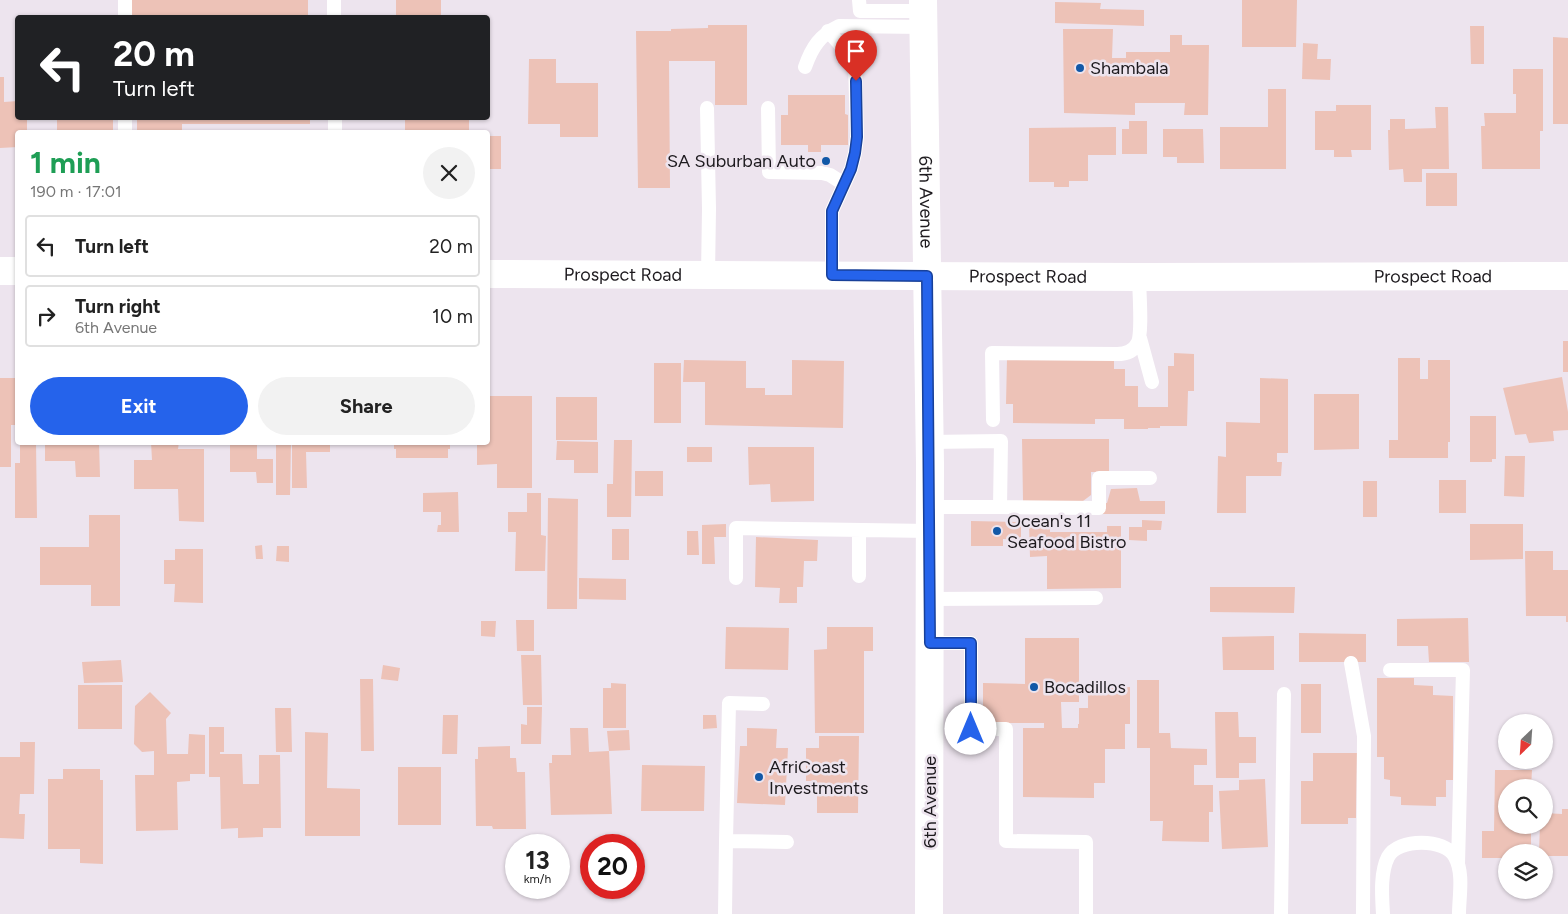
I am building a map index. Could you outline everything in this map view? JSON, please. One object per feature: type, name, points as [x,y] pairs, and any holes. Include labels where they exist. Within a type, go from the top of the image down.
[{"type":"street","name":"6th Avenue","points":[[923,12],[930,442],[929,914]]},
{"type":"street","points":[[0,271],[15,271]]},
{"type":"street","name":"Prospect Road","points":[[490,274],[1139,277],[1568,276]]},
{"type":"lane","points":[[125,0],[125,15]]},
{"type":"lane","points":[[334,0],[334,15]]},
{"type":"lane","points":[[859,0],[860,11],[923,12]]},
{"type":"lane","points":[[804,67],[812,48],[819,38],[828,31],[839,26],[923,12]]},
{"type":"lane","points":[[828,31],[855,61],[857,137],[851,169],[832,211],[832,275]]},
{"type":"lane","points":[[706,108],[709,209],[708,275]]},
{"type":"lane","points":[[768,108],[769,172],[830,174],[844,184]]},
{"type":"lane","points":[[1139,277],[1140,338],[1152,382]]},
{"type":"lane","points":[[992,420],[992,353],[1123,354],[1134,348],[1140,338]]},
{"type":"lane","points":[[930,442],[1001,441],[1000,507]]},
{"type":"lane","points":[[736,578],[736,528],[859,530],[1000,507],[1099,508],[1099,478],[1150,478]]},
{"type":"lane","points":[[859,530],[859,576]]},
{"type":"lane","points":[[930,599],[1096,598]]},
{"type":"lane","points":[[930,643],[971,643],[971,729],[1006,729],[1006,841],[1086,842],[1086,914]]},
{"type":"lane","points":[[1351,663],[1364,736],[1363,914]]},
{"type":"lane","points":[[1390,670],[1463,670],[1458,864],[1460,914]]},
{"type":"lane","points":[[1282,914],[1284,694]]},
{"type":"lane","points":[[725,914],[729,703],[762,704]]},
{"type":"lane","points":[[726,840],[787,842]]},
{"type":"lane","points":[[1383,914],[1384,873],[1389,855],[1395,849],[1407,844],[1436,844],[1450,850],[1458,864]]},
{"type":"building","points":[[130,0],[308,0],[308,15],[130,15]]},
{"type":"building","points":[[396,0],[441,0],[441,15],[396,15]]},
{"type":"building","points":[[1242,0],[1297,0],[1296,47],[1242,47]]},
{"type":"building","points":[[1055,2],[1101,3],[1100,9],[1144,10],[1144,26],[1055,23]]},
{"type":"building","points":[[708,25],[747,25],[747,105],[715,105],[715,61],[669,61],[670,188],[638,188],[636,31],[708,28]]},
{"type":"building","points":[[1470,26],[1484,26],[1484,64],[1471,64]]},
{"type":"building","points":[[1063,29],[1113,29],[1112,58],[1126,58],[1126,52],[1170,52],[1170,35],[1182,35],[1182,45],[1209,45],[1208,115],[1184,115],[1185,103],[1135,103],[1135,115],[1064,113]]},
{"type":"building","points":[[1553,37],[1568,38],[1568,124],[1553,124]]},
{"type":"building","points":[[1303,43],[1318,44],[1317,59],[1331,59],[1330,80],[1302,79]]},
{"type":"building","points":[[529,59],[556,59],[556,83],[598,83],[598,137],[560,137],[560,124],[528,124]]},
{"type":"building","points":[[1513,69],[1543,69],[1543,131],[1540,131],[1540,169],[1482,169],[1481,126],[1485,126],[1484,113],[1516,113],[1516,94],[1513,94]]},
{"type":"building","points":[[0,77],[4,77],[4,102],[15,101],[15,120],[27,120],[27,130],[15,130],[15,147],[0,148]]},
{"type":"building","points":[[1268,89],[1286,89],[1286,169],[1220,169],[1220,127],[1268,127]]},
{"type":"building","points":[[788,95],[845,95],[845,114],[848,115],[848,145],[821,145],[821,152],[808,152],[808,145],[781,145],[781,115],[788,115]]},
{"type":"building","points":[[1336,105],[1371,105],[1371,150],[1351,150],[1352,157],[1334,157],[1334,150],[1315,150],[1315,111],[1336,111]]},
{"type":"building","points":[[1435,107],[1448,107],[1449,169],[1422,169],[1422,182],[1404,182],[1403,169],[1389,170],[1388,130],[1390,130],[1390,119],[1405,119],[1405,129],[1436,128]]},
{"type":"building","points":[[57,120],[113,120],[113,130],[57,130]]},
{"type":"building","points":[[137,120],[310,120],[310,124],[182,124],[182,130],[137,130]]},
{"type":"building","points":[[405,120],[469,120],[469,130],[405,130]]},
{"type":"building","points":[[1129,121],[1147,121],[1147,154],[1122,154],[1122,129],[1129,129]]},
{"type":"building","points":[[1116,127],[1116,155],[1088,155],[1088,181],[1069,181],[1069,187],[1054,187],[1054,182],[1029,182],[1029,128]]},
{"type":"building","points":[[1163,129],[1203,129],[1204,163],[1177,163],[1177,157],[1163,157]]},
{"type":"building","points":[[490,136],[501,136],[501,169],[490,169]]},
{"type":"building","points":[[1426,173],[1457,173],[1457,206],[1426,206]]},
{"type":"building","points":[[1563,341],[1568,341],[1568,372],[1563,372]]},
{"type":"building","points":[[1174,353],[1194,354],[1194,391],[1188,391],[1187,426],[1124,429],[1124,419],[1095,419],[1095,424],[1013,423],[1013,404],[1006,404],[1007,359],[1114,360],[1114,369],[1125,369],[1125,386],[1138,386],[1138,407],[1168,407],[1168,366],[1174,366]]},
{"type":"building","points":[[1398,358],[1420,358],[1420,379],[1428,379],[1428,360],[1450,360],[1450,442],[1448,442],[1448,458],[1389,458],[1389,440],[1398,440]]},
{"type":"building","points":[[684,360],[746,361],[746,388],[765,388],[765,395],[792,395],[792,360],[844,361],[843,428],[705,425],[705,382],[683,382]]},
{"type":"building","points":[[654,363],[681,363],[681,423],[654,423]]},
{"type":"building","points":[[1562,377],[1568,412],[1568,430],[1553,431],[1554,441],[1529,443],[1526,434],[1515,435],[1503,388]]},
{"type":"building","points":[[0,378],[15,378],[15,425],[11,425],[11,467],[0,467]]},
{"type":"building","points":[[1260,378],[1288,379],[1288,453],[1277,453],[1277,462],[1282,462],[1281,476],[1246,476],[1246,513],[1217,513],[1218,456],[1226,457],[1226,422],[1260,423]]},
{"type":"building","points":[[1314,394],[1359,394],[1359,449],[1314,450]]},
{"type":"building","points":[[490,396],[532,396],[532,488],[497,488],[497,464],[477,465],[477,445],[490,445]]},
{"type":"building","points":[[556,397],[597,397],[597,440],[556,440]]},
{"type":"building","points":[[1470,416],[1496,416],[1496,459],[1492,459],[1492,462],[1470,462]]},
{"type":"building","points":[[1022,439],[1109,439],[1109,472],[1091,472],[1091,495],[1083,501],[1023,501]]},
{"type":"building","points":[[614,440],[632,440],[631,517],[607,517],[607,484],[613,484]]},
{"type":"building","points":[[557,441],[598,442],[598,473],[574,473],[574,460],[556,460]]},
{"type":"building","points":[[20,445],[36,445],[37,518],[15,518],[15,463],[20,463]]},
{"type":"building","points":[[45,445],[99,445],[100,477],[76,477],[75,461],[45,461]]},
{"type":"building","points":[[151,445],[179,445],[178,449],[204,449],[204,522],[179,521],[178,489],[134,489],[134,460],[152,460]]},
{"type":"building","points":[[230,445],[257,445],[257,459],[273,459],[273,483],[257,483],[256,472],[230,472]]},
{"type":"building","points":[[276,445],[291,445],[290,495],[276,495]]},
{"type":"building","points":[[292,445],[330,445],[330,452],[306,452],[307,488],[292,488]]},
{"type":"building","points":[[394,445],[450,445],[448,458],[396,458],[396,449],[394,449]]},
{"type":"building","points":[[687,447],[712,447],[712,462],[687,462]]},
{"type":"building","points":[[748,447],[814,447],[814,501],[771,502],[770,484],[749,485]]},
{"type":"building","points":[[1505,456],[1525,456],[1524,497],[1504,496]]},
{"type":"building","points":[[635,471],[663,471],[663,496],[635,496]]},
{"type":"building","points":[[1439,480],[1466,480],[1466,513],[1439,513]]},
{"type":"building","points":[[1363,481],[1377,481],[1377,517],[1363,517]]},
{"type":"building","points":[[1137,488],[1140,501],[1165,501],[1165,514],[1103,514],[1103,503],[1107,503],[1111,489]]},
{"type":"building","points":[[458,492],[459,532],[437,532],[438,525],[441,525],[441,512],[423,512],[423,493]]},
{"type":"building","points":[[527,493],[541,493],[541,535],[546,536],[545,571],[515,571],[516,532],[508,532],[508,512],[527,512]]},
{"type":"building","points":[[548,498],[578,499],[577,609],[547,609]]},
{"type":"building","points":[[89,515],[120,515],[120,606],[91,606],[91,585],[40,585],[40,547],[89,547]]},
{"type":"building","points":[[1142,520],[1162,521],[1161,530],[1147,530],[1147,541],[1129,540],[1129,527],[1142,527]]},
{"type":"building","points":[[971,521],[1021,522],[1021,540],[1003,539],[1003,546],[971,546]]},
{"type":"building","points":[[726,524],[726,537],[714,537],[715,564],[702,564],[702,525]]},
{"type":"building","points":[[1470,524],[1523,524],[1523,559],[1470,560]]},
{"type":"building","points":[[1029,525],[1050,525],[1050,532],[1107,532],[1107,526],[1121,526],[1121,588],[1047,589],[1047,556],[1030,557]]},
{"type":"building","points":[[612,529],[629,529],[629,560],[612,560]]},
{"type":"building","points":[[687,531],[698,531],[699,555],[687,555]]},
{"type":"building","points":[[756,537],[818,540],[817,561],[804,561],[803,587],[797,587],[797,603],[779,603],[780,588],[755,587]]},
{"type":"building","points":[[262,545],[263,559],[256,559],[255,546]]},
{"type":"building","points":[[277,546],[289,546],[289,562],[276,561]]},
{"type":"building","points":[[175,549],[203,549],[203,603],[174,602],[175,584],[164,584],[164,560],[175,560]]},
{"type":"building","points":[[1525,551],[1553,551],[1553,570],[1568,570],[1568,622],[1566,622],[1566,616],[1526,616]]},
{"type":"building","points":[[579,578],[626,579],[626,600],[579,599]]},
{"type":"building","points":[[1210,587],[1295,587],[1294,613],[1210,612]]},
{"type":"building","points":[[1468,618],[1469,662],[1429,662],[1428,646],[1397,646],[1397,619]]},
{"type":"building","points":[[516,620],[534,620],[534,651],[517,651]]},
{"type":"building","points":[[481,621],[496,621],[495,637],[481,636]]},
{"type":"building","points":[[726,627],[789,628],[788,670],[725,669]]},
{"type":"building","points":[[827,627],[873,627],[873,651],[864,651],[864,733],[815,733],[814,650],[827,649]]},
{"type":"building","points":[[1299,633],[1366,634],[1366,662],[1299,662]]},
{"type":"building","points":[[1274,636],[1274,670],[1223,670],[1222,637]]},
{"type":"building","points":[[1025,638],[1079,638],[1079,702],[1061,702],[1062,728],[1078,728],[1079,708],[1088,708],[1088,689],[1130,687],[1130,724],[1125,724],[1125,749],[1105,749],[1105,783],[1094,783],[1094,798],[1023,797],[1023,728],[1044,728],[1044,723],[983,723],[983,683],[1025,684]]},
{"type":"building","points":[[521,655],[541,655],[542,705],[523,705]]},
{"type":"building","points":[[121,660],[123,682],[84,683],[82,662]]},
{"type":"building","points":[[383,665],[400,668],[398,681],[381,679]]},
{"type":"building","points":[[1377,678],[1414,678],[1414,685],[1433,686],[1433,695],[1453,696],[1453,780],[1446,780],[1446,797],[1436,797],[1436,806],[1401,805],[1401,797],[1390,796],[1390,780],[1384,779],[1384,757],[1377,757]]},
{"type":"building","points":[[360,679],[373,679],[374,751],[361,751]]},
{"type":"building","points":[[1137,680],[1159,680],[1159,733],[1170,733],[1171,748],[1207,749],[1207,765],[1194,765],[1194,785],[1213,785],[1213,812],[1209,812],[1209,842],[1162,841],[1163,821],[1150,821],[1150,748],[1137,748]]},
{"type":"building","points":[[611,683],[626,684],[626,728],[603,728],[603,688],[611,688]]},
{"type":"building","points":[[1301,684],[1321,684],[1321,733],[1301,733]]},
{"type":"building","points":[[78,685],[122,685],[122,729],[78,729]]},
{"type":"building","points":[[150,692],[171,713],[166,719],[167,754],[188,754],[189,734],[205,735],[205,774],[190,774],[190,781],[177,782],[178,830],[136,831],[135,775],[154,775],[154,751],[142,752],[134,744],[135,706]]},
{"type":"building","points":[[527,707],[542,707],[541,744],[521,744],[521,724],[527,725]]},
{"type":"building","points":[[275,708],[291,708],[292,752],[276,752]]},
{"type":"building","points":[[1215,712],[1238,712],[1239,737],[1256,737],[1256,763],[1239,763],[1239,778],[1216,778]]},
{"type":"building","points":[[443,715],[458,715],[457,754],[442,754]]},
{"type":"building","points":[[703,715],[716,715],[717,728],[703,729]]},
{"type":"building","points":[[209,727],[224,727],[224,752],[220,752],[220,754],[242,754],[243,784],[259,784],[259,755],[280,755],[281,828],[263,828],[263,837],[238,838],[238,828],[221,829],[220,777],[209,777]]},
{"type":"building","points":[[570,728],[588,728],[589,752],[609,751],[612,814],[551,815],[549,763],[552,763],[552,755],[571,755]]},
{"type":"building","points":[[747,728],[777,729],[776,748],[788,748],[785,805],[737,803],[740,746],[747,746]]},
{"type":"building","points":[[629,730],[630,750],[609,751],[607,731]]},
{"type":"building","points":[[305,732],[328,733],[327,788],[360,789],[360,836],[305,836]]},
{"type":"building","points":[[819,736],[859,736],[858,813],[817,813],[817,781],[806,781],[806,748],[819,748]]},
{"type":"building","points":[[20,742],[35,742],[34,794],[20,794],[19,814],[25,814],[24,839],[0,838],[0,757],[20,757]]},
{"type":"building","points":[[510,746],[510,758],[516,758],[517,772],[525,772],[526,829],[493,829],[492,826],[476,826],[475,759],[478,759],[478,747]]},
{"type":"building","points":[[1313,753],[1357,753],[1356,818],[1348,818],[1348,824],[1301,824],[1301,781],[1313,781]]},
{"type":"building","points":[[642,765],[705,766],[704,811],[641,811]]},
{"type":"building","points":[[398,767],[441,767],[441,825],[398,825]]},
{"type":"building","points":[[63,769],[100,769],[100,780],[103,780],[103,864],[80,863],[80,849],[48,849],[48,779],[63,779]]},
{"type":"building","points":[[1495,770],[1532,770],[1532,779],[1498,779],[1498,834],[1531,834],[1531,844],[1498,844],[1498,858],[1482,858],[1482,831],[1494,831]]},
{"type":"building","points":[[1265,779],[1268,847],[1222,849],[1219,791],[1239,790],[1239,780]]},
{"type":"building","points":[[1562,809],[1568,809],[1568,856],[1553,856],[1553,844],[1539,844],[1540,834],[1553,834],[1553,814],[1562,814]]},
{"type":"place","name":"Shambala","points":[[1080,68]]},
{"type":"place","name":"SA Suburban Auto","points":[[826,161]]},
{"type":"place","name":"Ocean's 11 Seafood Bistro","points":[[997,531]]},
{"type":"place","name":"Bocadillos","points":[[1034,687]]},
{"type":"place","name":"AfriCoast Investments","points":[[759,777]]},
{"type":"route","points":[[856,81],[857,137],[851,169],[832,211],[832,275],[927,276],[930,643],[971,643],[971,729]]}]
